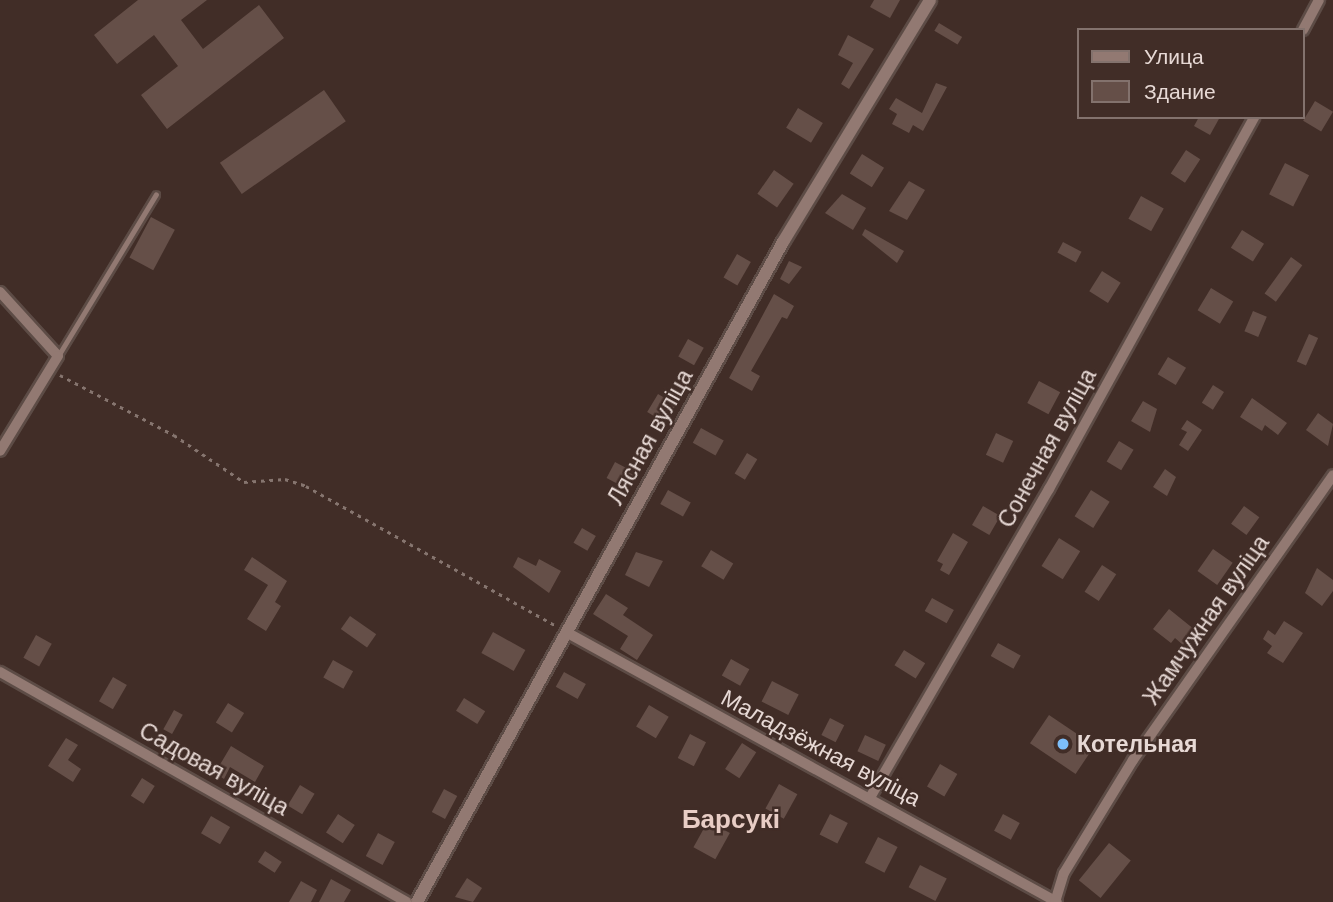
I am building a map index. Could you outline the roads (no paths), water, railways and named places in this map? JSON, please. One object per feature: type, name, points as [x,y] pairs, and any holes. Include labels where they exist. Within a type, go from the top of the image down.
[{"type":"street","name":"Лясная вуліца","points":[[418,902],[783,243],[930,0]]},
{"type":"street","points":[[1304,28],[1320,0]]},
{"type":"street","name":"Сонечная вуліца","points":[[870,796],[1049,489],[1253,119]]},
{"type":"street","points":[[0,292],[58,356],[0,452]]},
{"type":"street","name":"Жамчужная вуліца","points":[[1056,902],[1064,873],[1133,760],[1333,475]]},
{"type":"street","name":"Маладзёжная вуліца","points":[[566,632],[715,717],[870,796],[1056,902]]},
{"type":"street","name":"Садовая вуліца","points":[[0,673],[407,902]]},
{"type":"lane","points":[[58,356],[156,194]]},
{"type":"place","name":"Котельная","points":[[1063,744]]},
{"type":"district","name":"Барсукі","points":[[731,820]]}]
